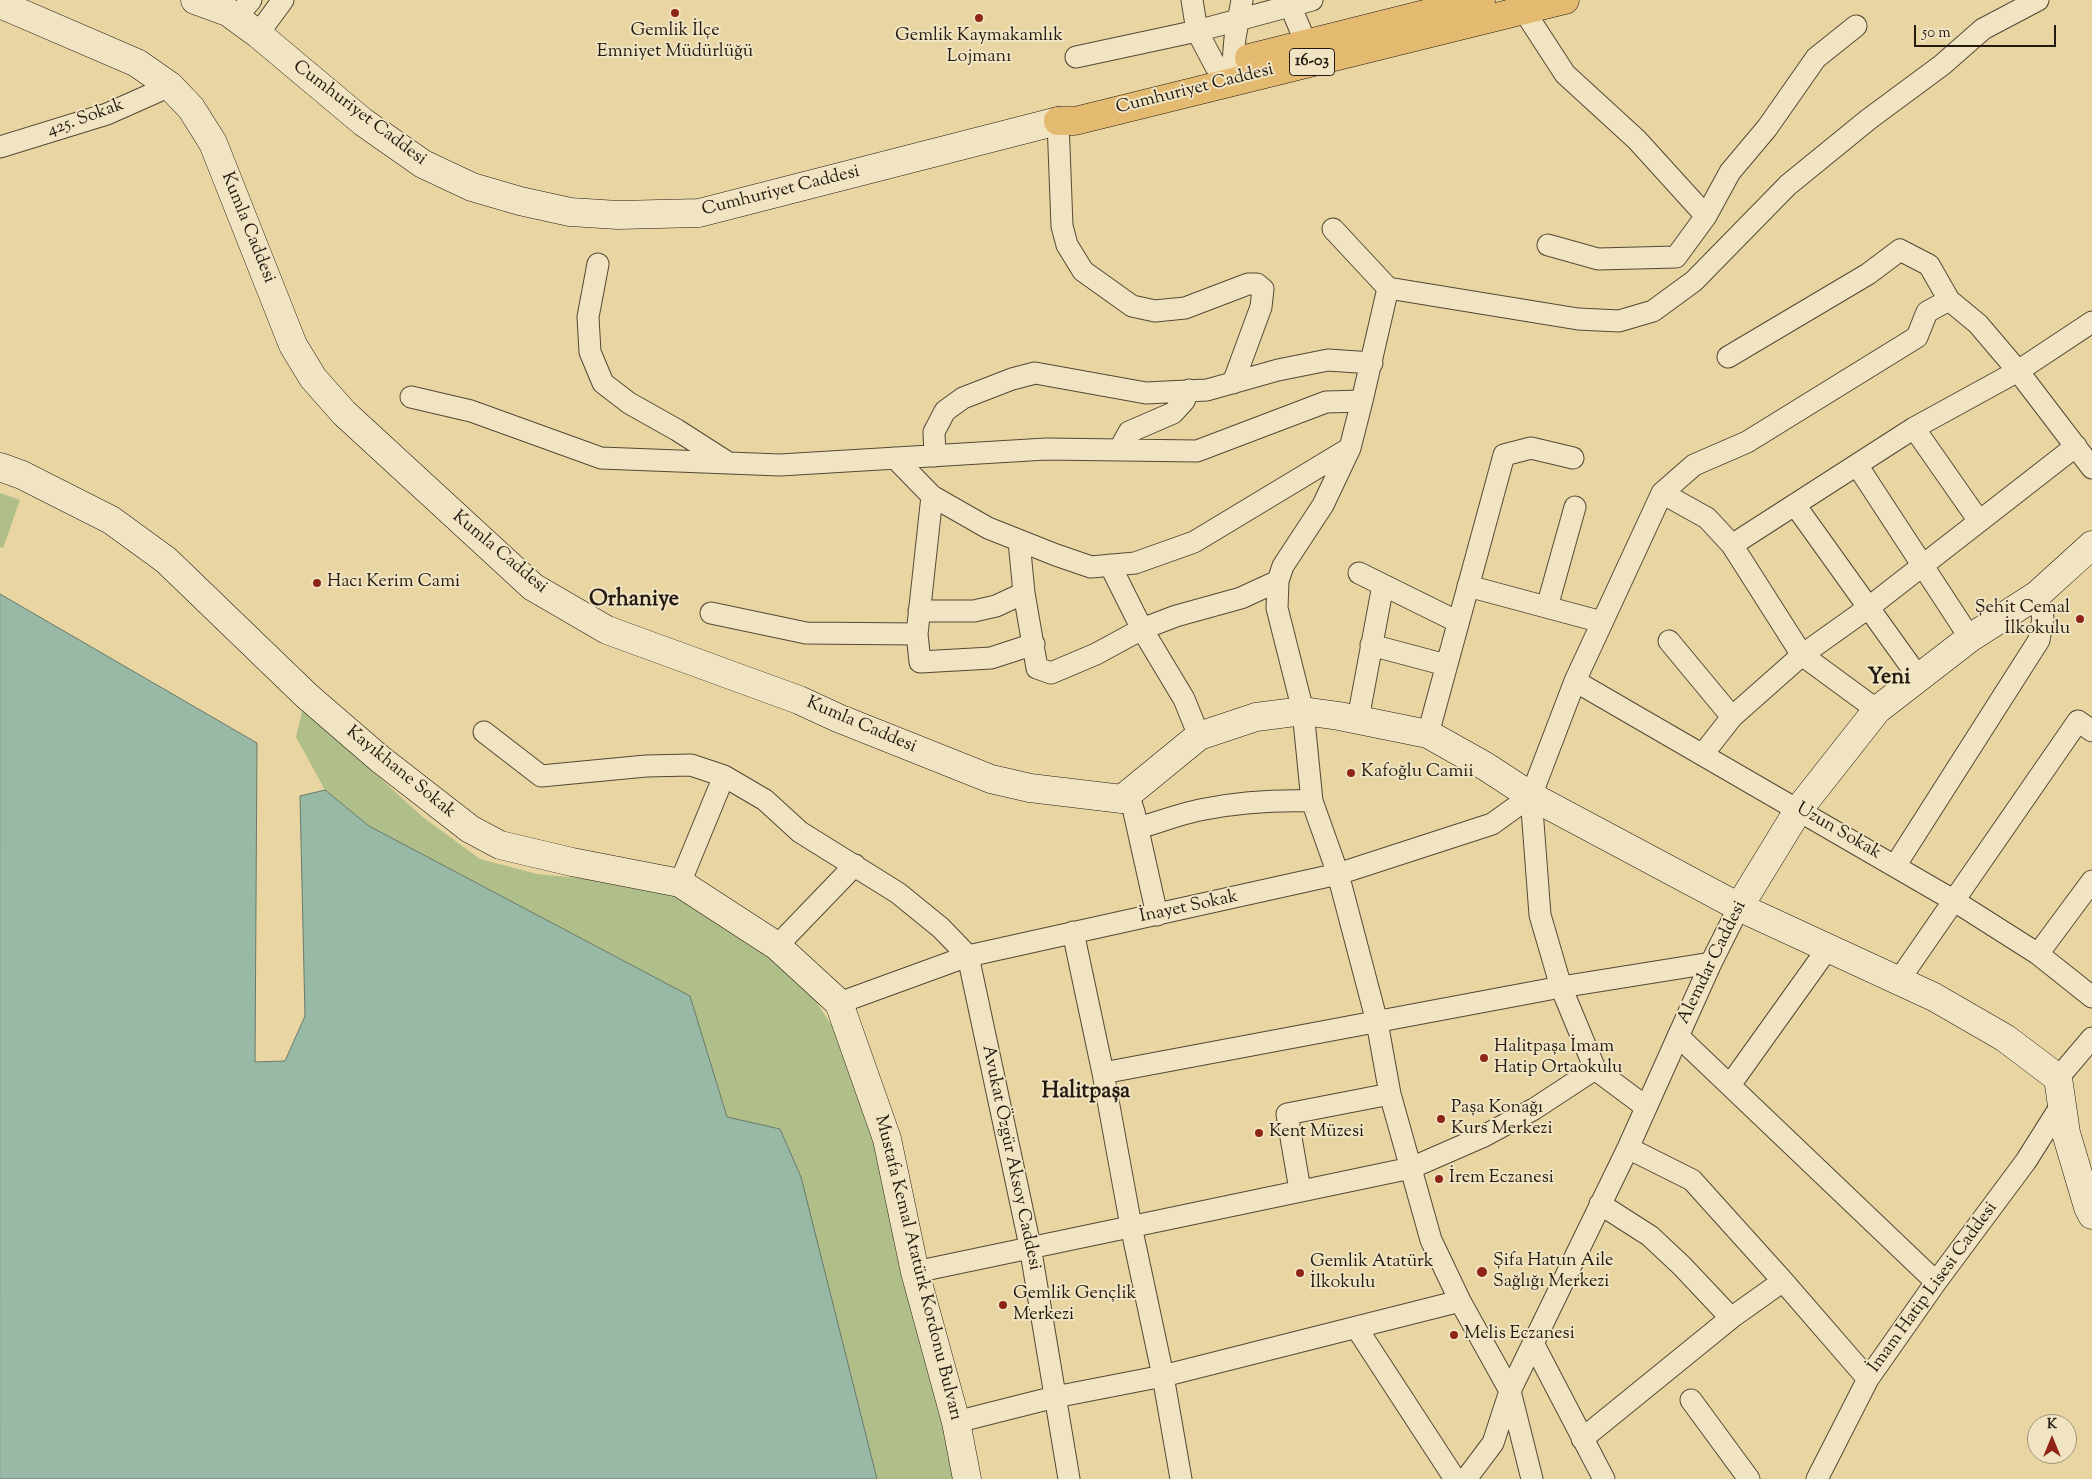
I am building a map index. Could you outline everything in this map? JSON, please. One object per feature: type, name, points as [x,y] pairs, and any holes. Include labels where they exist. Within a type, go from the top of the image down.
[{"type":"main road","name":"Cumhuriyet Caddesi","points":[[1058,121],[1077,108],[1224,65],[1306,42],[1481,0]]},
{"type":"main road","name":"Cumhuriyet Caddesi","points":[[1058,121],[1075,121],[1520,5],[1565,0]]},
{"type":"street","name":"16-03","points":[[195,0],[234,8]]},
{"type":"street","points":[[258,34],[284,0]]},
{"type":"street","points":[[1192,0],[1197,31],[1224,65]]},
{"type":"street","points":[[1076,58],[1197,31],[1240,10],[1312,0]]},
{"type":"street","points":[[1333,229],[1388,288],[1578,319],[1619,321],[1653,312],[1694,281],[1788,185],[1869,119],[1942,65],[1982,29],[2038,0]]},
{"type":"street","points":[[1290,2],[1306,42]]},
{"type":"street","name":"Kumla Caddesi","points":[[0,4],[137,62],[170,86],[191,108],[213,143],[294,345],[313,378],[344,413],[533,587],[607,630],[799,700],[838,718],[991,779],[1030,788],[1122,799]]},
{"type":"street","points":[[1520,5],[1565,74],[1637,140],[1706,216]]},
{"type":"street","name":"Cumhuriyet Caddesi","points":[[234,8],[258,34],[363,122],[423,164],[472,187],[520,201],[570,212],[618,215],[699,214],[1058,121]]},
{"type":"street","points":[[1224,65],[1240,10]]},
{"type":"street","points":[[1676,257],[1706,216],[1730,172],[1767,128],[1816,58],[1856,26]]},
{"type":"street","name":"425. Sokak","points":[[0,147],[107,114],[170,86]]},
{"type":"street","points":[[1058,121],[1062,226],[1067,245],[1083,271],[1132,306],[1156,311],[1185,308],[1248,284],[1257,284],[1263,289],[1261,307],[1233,382]]},
{"type":"street","points":[[1548,245],[1598,258],[1676,257]]},
{"type":"street","points":[[1728,356],[1868,274],[1900,250],[1930,264],[1949,300],[1978,324],[2018,372],[2092,468]]},
{"type":"street","points":[[1676,257],[1694,281]]},
{"type":"street","points":[[598,264],[588,317],[590,352],[603,384],[629,404],[677,430],[728,463]]},
{"type":"street","points":[[1388,288],[1372,363],[1350,448],[1323,505],[1283,566],[1278,581],[1277,608],[1303,711],[1312,801],[1338,874],[1378,1022],[1390,1094],[1431,1240],[1460,1301],[1510,1391],[1532,1479]]},
{"type":"street","points":[[1646,1107],[1595,1069],[1561,987],[1540,915],[1531,796],[1575,681],[1662,493],[1694,465],[1748,442],[1917,337],[1927,312],[1949,300]]},
{"type":"street","points":[[1732,545],[1914,428],[2018,372],[2092,322]]},
{"type":"street","points":[[935,456],[934,432],[945,411],[962,398],[1012,379],[1034,373],[1146,393],[1207,390],[1278,370],[1328,360],[1372,363]]},
{"type":"street","points":[[1119,450],[1129,432],[1173,413],[1184,401],[1189,390]]},
{"type":"street","points":[[411,397],[471,411],[601,458],[780,465],[1046,449],[1197,451],[1326,402],[1362,401]]},
{"type":"street","points":[[1914,428],[1979,521]]},
{"type":"street","points":[[1703,754],[1732,717],[1802,655],[1868,608],[2076,446]]},
{"type":"street","points":[[895,458],[932,496],[988,528],[1092,567],[1135,563],[1194,542],[1350,448]]},
{"type":"street","points":[[1428,734],[1504,455],[1531,448],[1572,458]]},
{"type":"street","points":[[1857,465],[1970,638]]},
{"type":"street","name":"Kayıkhane Sokak","points":[[0,467],[112,520],[166,560],[307,696],[380,759],[470,829],[500,845],[572,862],[680,883],[777,946],[839,1003]]},
{"type":"street","points":[[1662,493],[1707,518],[1732,545],[1802,655],[1877,710]]},
{"type":"street","points":[[932,496],[917,634],[920,662],[991,658],[1034,644]]},
{"type":"street","points":[[1795,505],[1919,678]]},
{"type":"street","points":[[1547,607],[1575,507]]},
{"type":"street","points":[[1019,541],[1024,593],[1037,668],[1050,673],[1096,654],[1142,629],[1176,616],[1241,598],[1278,581]]},
{"type":"street","name":"Alemdar Caddesi","points":[[1466,1479],[1493,1443],[1510,1391],[1628,1148],[1711,963],[1739,907],[1799,809],[1877,710],[1970,638],[2037,595],[2092,545]]},
{"type":"street","points":[[1110,565],[1142,629],[1184,699],[1199,736]]},
{"type":"street","points":[[1358,572],[1458,622]]},
{"type":"street","points":[[1358,719],[1383,585]]},
{"type":"street","points":[[1468,586],[1602,622]]},
{"type":"street","points":[[919,611],[974,611],[996,606],[1024,593]]},
{"type":"street","points":[[1895,866],[2039,640],[2043,618],[2037,595]]},
{"type":"street","points":[[711,613],[806,633],[917,634]]},
{"type":"street","points":[[1669,641],[1732,717]]},
{"type":"street","points":[[1371,644],[1446,665]]},
{"type":"street","name":"Uzun Sokak","points":[[1575,681],[1799,809],[1953,900],[2038,954],[2092,997]]},
{"type":"street","points":[[1157,915],[1131,803],[1122,799],[1199,736],[1256,717],[1303,711],[1358,719],[1428,734],[1531,796],[1739,907],[1934,996],[2005,1038],[2060,1091],[2066,1133],[2092,1215]]},
{"type":"street","points":[[1899,980],[2078,721],[2092,731]]},
{"type":"street","points":[[484,732],[541,776],[646,766],[691,765],[724,776],[765,800],[800,832],[856,865],[898,894],[941,928],[968,956]]},
{"type":"street","points":[[680,883],[724,776]]},
{"type":"street","name":"İnayet Sokak","points":[[839,1003],[968,956],[1338,874],[1492,824],[1531,796]]},
{"type":"street","points":[[1138,828],[1202,809],[1239,803],[1276,800],[1312,801]]},
{"type":"street","points":[[777,946],[856,865]]},
{"type":"street","points":[[2038,954],[2092,881]]},
{"type":"street","points":[[1073,932],[1163,1376],[1181,1479]]},
{"type":"street","points":[[1730,1085],[1828,948]]},
{"type":"street","name":"Avukat Özgür Aksoy Caddesi","points":[[968,956],[1030,1246],[1069,1479]]},
{"type":"street","points":[[1103,1073],[1561,987],[1711,963]]},
{"type":"street","name":"Mustafa Kemal Atatürk Kordonu Bulvarı","points":[[839,1003],[887,1139],[915,1272],[956,1422],[967,1479]]},
{"type":"street","points":[[1678,1036],[1936,1282]]},
{"type":"street","name":"İmam Hatip Lisesi Caddesi","points":[[1817,1479],[1868,1379],[1936,1282],[2026,1161],[2060,1091],[2092,1038]]},
{"type":"street","points":[[915,1272],[1030,1246],[1411,1168],[1482,1137],[1534,1110],[1595,1069]]},
{"type":"street","points":[[1300,1190],[1286,1114],[1390,1094]]},
{"type":"street","points":[[1628,1148],[1692,1180],[1868,1379]]},
{"type":"street","points":[[1600,1204],[1650,1236],[1682,1266],[1731,1318]]},
{"type":"street","points":[[1582,1439],[1731,1318],[1783,1281]]},
{"type":"street","points":[[956,1422],[1055,1396],[1163,1376],[1460,1301]]},
{"type":"street","points":[[1356,1327],[1455,1479]]},
{"type":"street","points":[[1533,1343],[1604,1479]]},
{"type":"street","points":[[1691,1400],[1749,1479]]},
{"type":"green space","points":[[0,493],[20,500],[3,548],[0,547]]},
{"type":"green space","points":[[303,708],[424,818],[480,859],[537,874],[649,885],[685,901],[773,957],[811,994],[842,1041],[881,1152],[962,1479],[877,1479],[801,1177],[780,1129],[727,1117],[690,996],[369,826],[325,790],[296,737]]},
{"type":"shaded area","points":[[0,594],[257,743],[255,1062],[285,1061],[305,1016],[300,796],[325,790],[369,826],[690,996],[727,1117],[780,1129],[801,1177],[877,1479],[0,1479]]},
{"type":"place","name":"Gemlik İlçe Emniyet Müdürlüğü","points":[[675,13]]},
{"type":"place","name":"Gemlik Kaymakamlık Lojmanı","points":[[979,18]]},
{"type":"place","name":"Hacı Kerim Cami","points":[[317,583]]},
{"type":"place","name":"Şehit Cemal İlkokulu","points":[[2080,619]]},
{"type":"place","name":"Kafoğlu Camii","points":[[1351,773]]},
{"type":"place","name":"Halitpaşa İmam Hatip Ortaokulu","points":[[1484,1058]]},
{"type":"place","name":"Paşa Konağı Kurs Merkezi","points":[[1441,1119]]},
{"type":"place","name":"Kent Müzesi","points":[[1259,1133]]},
{"type":"place","name":"İrem Eczanesi","points":[[1439,1179]]},
{"type":"place","name":"Şifa Hatun Aile Sağlığı Merkezi","points":[[1482,1272]]},
{"type":"place","name":"Gemlik Atatürk İlkokulu","points":[[1300,1273]]},
{"type":"place","name":"Gemlik Gençlik Merkezi","points":[[1003,1305]]},
{"type":"place","name":"Melis Eczanesi","points":[[1454,1335]]},
{"type":"district","name":"Orhaniye","points":[[634,601]]},
{"type":"district","name":"Yeni","points":[[1889,679]]},
{"type":"district","name":"Halitpaşa","points":[[1086,1093]]}]
